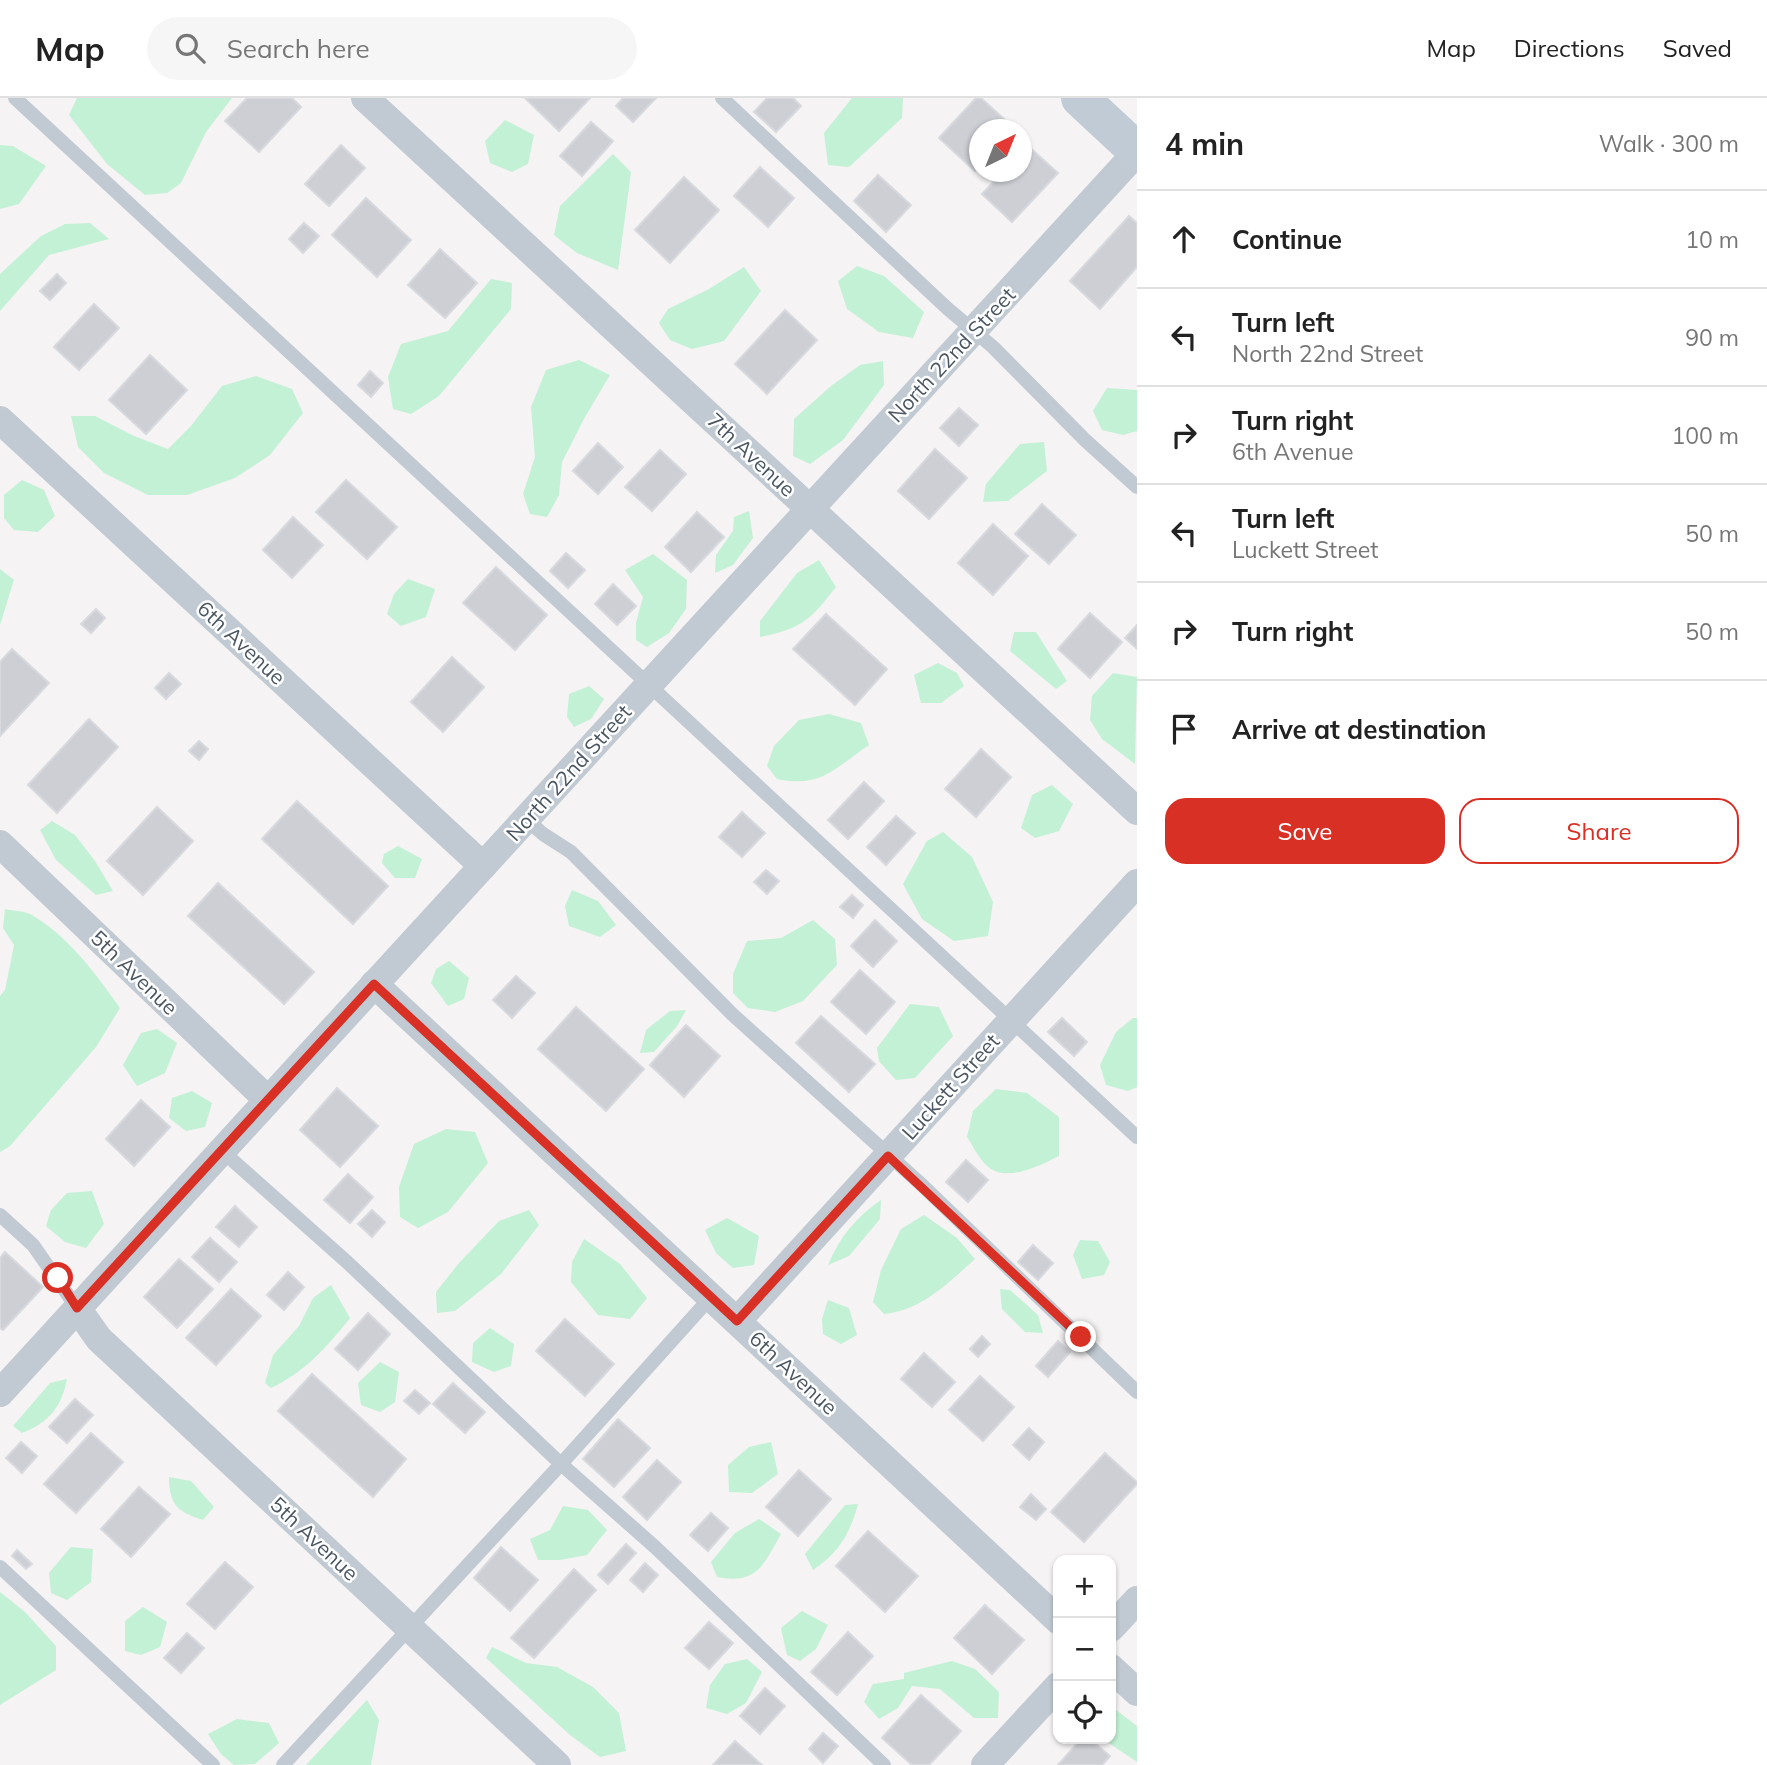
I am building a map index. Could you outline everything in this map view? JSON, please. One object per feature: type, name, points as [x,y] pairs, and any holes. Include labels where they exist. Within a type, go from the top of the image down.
[{"type":"street","name":"7th Avenue","points":[[365,98],[1137,811]]},
{"type":"street","points":[[1080,98],[1137,152]]},
{"type":"street","name":"North 22nd Street","points":[[0,1393],[1137,152]]},
{"type":"street","name":"6th Avenue","points":[[0,420],[483,866]]},
{"type":"street","name":"5th Avenue","points":[[0,844],[268,1100]]},
{"type":"street","name":"Luckett Street","points":[[737,1321],[1137,884]]},
{"type":"street","name":"6th Avenue","points":[[374,984],[1056,1618]]},
{"type":"street","name":"5th Avenue","points":[[77,1308],[99,1339],[557,1765]]},
{"type":"street","points":[[1116,1623],[1137,1600]]},
{"type":"street","points":[[1116,1673],[1137,1692]]},
{"type":"street","points":[[985,1765],[1053,1691]]},
{"type":"lane","points":[[15,98],[1137,1137]]},
{"type":"lane","points":[[722,98],[974,330],[1085,440],[1137,487]]},
{"type":"lane","points":[[526,819],[571,852],[732,1014],[932,1194],[1137,1392]]},
{"type":"lane","points":[[222,1151],[347,1262],[561,1464],[656,1547],[884,1765]]},
{"type":"lane","points":[[0,1215],[33,1245],[77,1308]]},
{"type":"lane","points":[[283,1765],[711,1297]]},
{"type":"lane","points":[[0,1567],[213,1765]]},
{"type":"green space","points":[[77,98],[232,98],[206,132],[181,183],[167,193],[145,195],[107,164],[69,115]]},
{"type":"green space","points":[[852,98],[903,98],[902,118],[849,167],[828,165],[824,133]]},
{"type":"green space","points":[[505,120],[534,135],[528,164],[512,172],[490,163],[485,141]]},
{"type":"green space","points":[[0,145],[13,146],[46,166],[19,204],[0,209]]},
{"type":"green space","points":[[613,154],[631,172],[618,270],[577,253],[554,235],[560,206]]},
{"type":"green space","points":[[90,223],[109,239],[49,255],[0,311],[0,274],[41,236],[65,224]]},
{"type":"green space","points":[[857,266],[884,276],[924,312],[913,338],[879,332],[847,309],[838,281]]},
{"type":"green space","points":[[744,267],[761,291],[724,341],[692,349],[670,340],[659,323],[668,309],[709,289]]},
{"type":"green space","points":[[491,279],[512,283],[511,309],[439,396],[411,414],[393,409],[388,377],[401,344],[448,331]]},
{"type":"green space","points":[[579,360],[610,375],[562,462],[559,495],[547,517],[530,514],[523,494],[535,457],[531,407],[546,370]]},
{"type":"green space","points":[[883,361],[884,385],[843,440],[810,464],[793,456],[794,419],[831,386],[860,365]]},
{"type":"green space","points":[[256,376],[292,389],[303,413],[270,455],[235,478],[187,495],[148,495],[104,473],[78,447],[71,416],[95,416],[134,436],[168,449],[191,426],[222,386]]},
{"type":"green space","points":[[1107,388],[1137,390],[1137,431],[1123,435],[1102,430],[1093,411]]},
{"type":"green space","points":[[1044,442],[1047,471],[1008,501],[983,502],[986,484],[1020,444]]},
{"type":"green space","points":[[22,480],[44,490],[55,516],[38,532],[14,530],[4,518],[4,495]]},
{"type":"green space","points":[[749,511],[753,538],[733,565],[715,573],[716,555],[733,531],[734,517]]},
{"type":"green space","points":[[653,554],[687,580],[686,609],[669,633],[647,647],[636,640],[636,623],[643,597],[625,570]]},
{"type":"green space","points":[[819,560],[836,587],[804,621],[786,630],[760,637],[760,621],[797,573]]},
{"type":"green space","points":[[0,569],[14,580],[0,625]]},
{"type":"green space","points":[[408,579],[435,589],[426,617],[401,626],[387,614],[394,594]]},
{"type":"green space","points":[[1014,632],[1036,632],[1067,681],[1056,689],[1010,651]]},
{"type":"green space","points":[[938,663],[957,673],[964,686],[941,703],[921,703],[914,675]]},
{"type":"green space","points":[[1113,673],[1137,677],[1135,764],[1102,739],[1090,720],[1092,696]]},
{"type":"green space","points":[[589,686],[604,699],[591,719],[574,727],[567,717],[569,694]]},
{"type":"green space","points":[[829,714],[861,723],[869,745],[836,769],[816,779],[777,779],[767,766],[774,746],[799,720]]},
{"type":"green space","points":[[1052,785],[1073,804],[1059,831],[1035,838],[1021,828],[1032,795]]},
{"type":"green space","points":[[52,821],[75,835],[113,891],[96,895],[56,860],[40,830]]},
{"type":"green space","points":[[943,832],[972,857],[993,902],[988,936],[954,941],[922,919],[903,884],[927,841]]},
{"type":"green space","points":[[398,846],[422,859],[415,878],[395,878],[382,863],[384,854]]},
{"type":"green space","points":[[572,890],[598,901],[616,925],[600,937],[569,926],[565,906]]},
{"type":"green space","points":[[5,909],[29,914],[58,934],[91,969],[120,1008],[96,1047],[10,1146],[0,1152],[0,996],[5,990],[14,945],[3,928]]},
{"type":"green space","points":[[813,920],[835,939],[837,965],[803,1001],[775,1012],[748,1008],[733,993],[733,974],[747,941],[781,938]]},
{"type":"green space","points":[[449,961],[469,978],[464,999],[448,1006],[431,983],[436,969]]},
{"type":"green space","points":[[910,1004],[939,1007],[953,1036],[915,1078],[896,1080],[879,1061],[877,1048]]},
{"type":"green space","points":[[686,1010],[677,1026],[654,1052],[640,1053],[646,1030],[670,1011]]},
{"type":"green space","points":[[1133,1018],[1137,1018],[1137,1087],[1128,1091],[1106,1085],[1100,1065],[1116,1032]]},
{"type":"green space","points":[[157,1029],[177,1043],[165,1073],[137,1086],[123,1065],[141,1033]]},
{"type":"green space","points":[[996,1089],[1027,1093],[1059,1117],[1059,1156],[1032,1168],[1012,1173],[1003,1173],[986,1165],[967,1137],[973,1111]]},
{"type":"green space","points":[[192,1091],[212,1103],[205,1127],[186,1131],[169,1118],[172,1098]]},
{"type":"green space","points":[[446,1129],[475,1132],[488,1163],[448,1212],[418,1228],[400,1217],[399,1187],[414,1144]]},
{"type":"green space","points":[[92,1191],[104,1224],[86,1248],[65,1242],[46,1226],[51,1210],[67,1193]]},
{"type":"green space","points":[[881,1200],[880,1219],[849,1256],[828,1265],[849,1229]]},
{"type":"green space","points":[[529,1210],[539,1225],[501,1274],[455,1311],[437,1313],[436,1292],[459,1263],[499,1221]]},
{"type":"green space","points":[[924,1215],[957,1238],[975,1259],[922,1301],[898,1312],[884,1314],[873,1302],[881,1270],[901,1229]]},
{"type":"green space","points":[[727,1218],[759,1236],[754,1265],[733,1268],[716,1253],[705,1230]]},
{"type":"green space","points":[[584,1239],[620,1264],[647,1298],[630,1319],[598,1315],[571,1282],[572,1262]]},
{"type":"green space","points":[[1080,1240],[1098,1241],[1110,1262],[1104,1275],[1082,1279],[1073,1255]]},
{"type":"green space","points":[[331,1285],[350,1318],[315,1358],[271,1388],[265,1383],[273,1355],[299,1326],[313,1298]]},
{"type":"green space","points":[[1000,1289],[1010,1290],[1038,1315],[1043,1333],[1025,1332],[1002,1309]]},
{"type":"green space","points":[[828,1300],[849,1308],[857,1335],[841,1344],[823,1334],[822,1319]]},
{"type":"green space","points":[[490,1328],[514,1344],[511,1366],[494,1372],[472,1362],[473,1343]]},
{"type":"green space","points":[[380,1362],[399,1372],[395,1402],[380,1412],[361,1405],[358,1383]]},
{"type":"green space","points":[[67,1379],[57,1406],[47,1419],[22,1433],[13,1426],[50,1383]]},
{"type":"green space","points":[[771,1442],[778,1474],[752,1493],[729,1492],[728,1465],[749,1447]]},
{"type":"green space","points":[[169,1477],[191,1481],[214,1507],[203,1520],[176,1506]]},
{"type":"green space","points":[[858,1504],[842,1542],[813,1570],[805,1554],[845,1505]]},
{"type":"green space","points":[[563,1506],[588,1510],[607,1530],[587,1555],[560,1560],[538,1560],[530,1539],[550,1530]]},
{"type":"green space","points":[[759,1519],[781,1534],[764,1563],[758,1570],[741,1578],[717,1577],[711,1562],[735,1533]]},
{"type":"green space","points":[[71,1547],[93,1549],[91,1582],[67,1600],[51,1593],[49,1573]]},
{"type":"green space","points":[[0,1592],[25,1612],[56,1646],[56,1670],[0,1705]]},
{"type":"green space","points":[[143,1607],[167,1622],[160,1647],[141,1655],[125,1651],[125,1621]]},
{"type":"green space","points":[[802,1611],[828,1625],[816,1649],[800,1661],[787,1655],[781,1628]]},
{"type":"green space","points":[[492,1647],[526,1663],[557,1667],[593,1687],[619,1713],[626,1751],[600,1757],[570,1735],[486,1658]]},
{"type":"green space","points":[[747,1659],[762,1672],[746,1703],[727,1714],[706,1708],[710,1685],[725,1664]]},
{"type":"green space","points":[[952,1661],[975,1669],[999,1692],[998,1718],[974,1718],[940,1689],[912,1686],[898,1708],[879,1719],[864,1702],[873,1684],[904,1679],[904,1673]]},
{"type":"green space","points":[[367,1700],[379,1720],[371,1765],[306,1765]]},
{"type":"green space","points":[[1116,1710],[1137,1726],[1137,1762],[1110,1744],[1116,1744]]},
{"type":"green space","points":[[237,1719],[269,1723],[279,1743],[255,1764],[234,1765],[221,1754],[208,1734]]},
{"type":"building","points":[[247,98],[292,98],[301,107],[259,152],[225,121]]},
{"type":"building","points":[[525,98],[590,98],[559,131]]},
{"type":"building","points":[[623,98],[656,98],[633,122],[616,106]]},
{"type":"building","points":[[767,98],[793,98],[801,106],[776,132],[754,112]]},
{"type":"building","points":[[976,98],[981,98],[1004,119],[969,119],[969,166],[939,138]]},
{"type":"building","points":[[591,122],[613,141],[582,176],[560,156]]},
{"type":"building","points":[[341,145],[365,168],[329,206],[305,184]]},
{"type":"building","points":[[1032,150],[1058,173],[1012,222],[982,194],[993,182],[1032,182]]},
{"type":"building","points":[[760,167],[794,198],[768,227],[734,196]]},
{"type":"building","points":[[878,175],[911,205],[886,232],[854,201]]},
{"type":"building","points":[[684,177],[719,210],[670,263],[635,230]]},
{"type":"building","points":[[366,198],[411,240],[377,277],[332,235]]},
{"type":"building","points":[[1129,216],[1137,223],[1137,267],[1100,309],[1070,281]]},
{"type":"building","points":[[304,223],[319,236],[303,253],[289,239]]},
{"type":"building","points":[[440,249],[477,283],[445,318],[408,285]]},
{"type":"building","points":[[57,274],[66,283],[50,300],[40,291]]},
{"type":"building","points":[[94,304],[119,328],[79,370],[54,347]]},
{"type":"building","points":[[785,310],[817,340],[767,394],[735,364]]},
{"type":"building","points":[[150,355],[187,390],[146,434],[109,400]]},
{"type":"building","points":[[370,371],[383,383],[371,397],[358,385]]},
{"type":"building","points":[[959,408],[978,425],[959,446],[940,428]]},
{"type":"building","points":[[598,443],[623,467],[598,494],[573,471]]},
{"type":"building","points":[[935,449],[967,478],[929,519],[898,491]]},
{"type":"building","points":[[660,450],[686,474],[652,511],[625,487]]},
{"type":"building","points":[[346,480],[397,527],[367,559],[316,512]]},
{"type":"building","points":[[1042,504],[1076,535],[1049,564],[1015,534]]},
{"type":"building","points":[[697,512],[724,537],[691,572],[665,547]]},
{"type":"building","points":[[293,517],[323,545],[292,578],[263,550]]},
{"type":"building","points":[[993,524],[1028,556],[993,595],[958,563]]},
{"type":"building","points":[[566,553],[585,570],[568,588],[550,571]]},
{"type":"building","points":[[496,567],[547,615],[515,650],[463,603]]},
{"type":"building","points":[[613,584],[636,606],[617,625],[595,604]]},
{"type":"building","points":[[96,609],[105,618],[91,633],[81,624]]},
{"type":"building","points":[[1090,613],[1122,642],[1090,678],[1058,649]]},
{"type":"building","points":[[826,614],[887,669],[855,705],[793,649]]},
{"type":"building","points":[[1137,625],[1137,649],[1125,638]]},
{"type":"building","points":[[12,649],[49,683],[0,736],[0,662]]},
{"type":"building","points":[[452,657],[484,687],[443,732],[411,702]]},
{"type":"building","points":[[169,673],[181,684],[166,699],[155,688]]},
{"type":"building","points":[[89,719],[118,747],[57,813],[28,785]]},
{"type":"building","points":[[199,741],[208,749],[199,760],[189,751]]},
{"type":"building","points":[[981,749],[1011,777],[976,817],[945,789]]},
{"type":"building","points":[[864,782],[884,801],[848,839],[828,820]]},
{"type":"building","points":[[297,801],[388,886],[353,924],[262,839]]},
{"type":"building","points":[[157,807],[193,841],[143,895],[107,861]]},
{"type":"building","points":[[742,812],[765,833],[742,857],[719,837]]},
{"type":"building","points":[[896,816],[915,833],[886,865],[867,847]]},
{"type":"building","points":[[766,870],[779,881],[767,894],[754,882]]},
{"type":"building","points":[[218,883],[314,972],[284,1004],[188,916]]},
{"type":"building","points":[[852,895],[863,905],[853,918],[840,907]]},
{"type":"building","points":[[875,920],[897,941],[873,967],[851,946]]},
{"type":"building","points":[[860,970],[895,1002],[866,1034],[831,1002]]},
{"type":"building","points":[[516,976],[535,993],[512,1018],[493,1000]]},
{"type":"building","points":[[576,1007],[644,1069],[606,1111],[538,1049]]},
{"type":"building","points":[[821,1016],[875,1064],[849,1092],[796,1043]]},
{"type":"building","points":[[1062,1018],[1087,1042],[1074,1056],[1048,1032]]},
{"type":"building","points":[[686,1025],[720,1056],[684,1097],[650,1065]]},
{"type":"building","points":[[337,1088],[378,1126],[340,1167],[300,1130]]},
{"type":"building","points":[[141,1100],[170,1127],[134,1166],[106,1139]]},
{"type":"building","points":[[966,1160],[988,1180],[968,1202],[946,1182]]},
{"type":"building","points":[[348,1174],[373,1197],[350,1223],[324,1200]]},
{"type":"building","points":[[235,1206],[257,1227],[239,1247],[216,1227]]},
{"type":"building","points":[[372,1210],[385,1222],[372,1237],[358,1224]]},
{"type":"building","points":[[210,1238],[237,1262],[219,1282],[192,1257]]},
{"type":"building","points":[[1033,1245],[1053,1263],[1038,1280],[1018,1262]]},
{"type":"building","points":[[5,1252],[43,1287],[3,1330],[0,1328],[0,1258]]},
{"type":"building","points":[[179,1259],[213,1289],[177,1328],[144,1297]]},
{"type":"building","points":[[288,1272],[304,1287],[284,1310],[267,1295]]},
{"type":"building","points":[[231,1289],[261,1316],[216,1365],[186,1338]]},
{"type":"building","points":[[368,1313],[390,1334],[358,1370],[335,1349]]},
{"type":"building","points":[[565,1319],[614,1364],[585,1396],[536,1351]]},
{"type":"building","points":[[982,1336],[990,1344],[978,1357],[970,1349]]},
{"type":"building","points":[[1058,1341],[1070,1352],[1048,1377],[1036,1366]]},
{"type":"building","points":[[924,1353],[955,1382],[932,1407],[901,1379]]},
{"type":"building","points":[[312,1374],[406,1459],[373,1497],[278,1411]]},
{"type":"building","points":[[980,1376],[1014,1407],[983,1441],[949,1410]]},
{"type":"building","points":[[453,1383],[485,1412],[465,1433],[433,1404]]},
{"type":"building","points":[[415,1390],[430,1403],[419,1414],[404,1401]]},
{"type":"building","points":[[75,1399],[93,1415],[67,1443],[49,1427]]},
{"type":"building","points":[[618,1419],[650,1448],[614,1487],[583,1459]]},
{"type":"building","points":[[1029,1428],[1044,1442],[1029,1460],[1013,1445]]},
{"type":"building","points":[[91,1433],[123,1462],[76,1513],[44,1484]]},
{"type":"building","points":[[21,1442],[37,1456],[22,1473],[6,1458]]},
{"type":"building","points":[[1105,1453],[1137,1484],[1084,1542],[1051,1512]]},
{"type":"building","points":[[657,1460],[681,1482],[647,1520],[623,1497]]},
{"type":"building","points":[[799,1470],[831,1499],[798,1536],[766,1507]]},
{"type":"building","points":[[139,1487],[170,1514],[131,1557],[101,1529]]},
{"type":"building","points":[[1031,1494],[1046,1509],[1036,1520],[1020,1507]]},
{"type":"building","points":[[711,1513],[728,1528],[708,1551],[690,1535]]},
{"type":"building","points":[[868,1531],[918,1576],[885,1612],[836,1566]]},
{"type":"building","points":[[626,1544],[636,1553],[608,1584],[598,1575]]},
{"type":"building","points":[[501,1547],[538,1580],[510,1611],[474,1578]]},
{"type":"building","points":[[17,1550],[32,1564],[26,1569],[12,1556]]},
{"type":"building","points":[[225,1562],[253,1587],[215,1629],[187,1604]]},
{"type":"building","points":[[645,1563],[658,1575],[643,1592],[630,1580]]},
{"type":"building","points":[[574,1569],[596,1590],[534,1658],[511,1638]]},
{"type":"building","points":[[985,1605],[1024,1640],[992,1674],[954,1638]]},
{"type":"building","points":[[709,1622],[733,1643],[709,1669],[685,1648]]},
{"type":"building","points":[[848,1632],[873,1656],[837,1695],[811,1672]]},
{"type":"building","points":[[187,1633],[204,1648],[181,1673],[164,1658]]},
{"type":"building","points":[[765,1688],[785,1706],[760,1734],[740,1716]]},
{"type":"building","points":[[921,1695],[961,1731],[929,1765],[912,1765],[882,1738]]},
{"type":"building","points":[[823,1733],[838,1746],[823,1763],[809,1749]]},
{"type":"building","points":[[735,1741],[762,1765],[713,1765]]},
{"type":"building","points":[[1077,1744],[1096,1744],[1110,1756],[1102,1765],[1058,1765]]},
{"type":"route","points":[[58,1278],[77,1308],[374,984],[737,1321],[888,1156],[922,1185],[1081,1337]]}]
